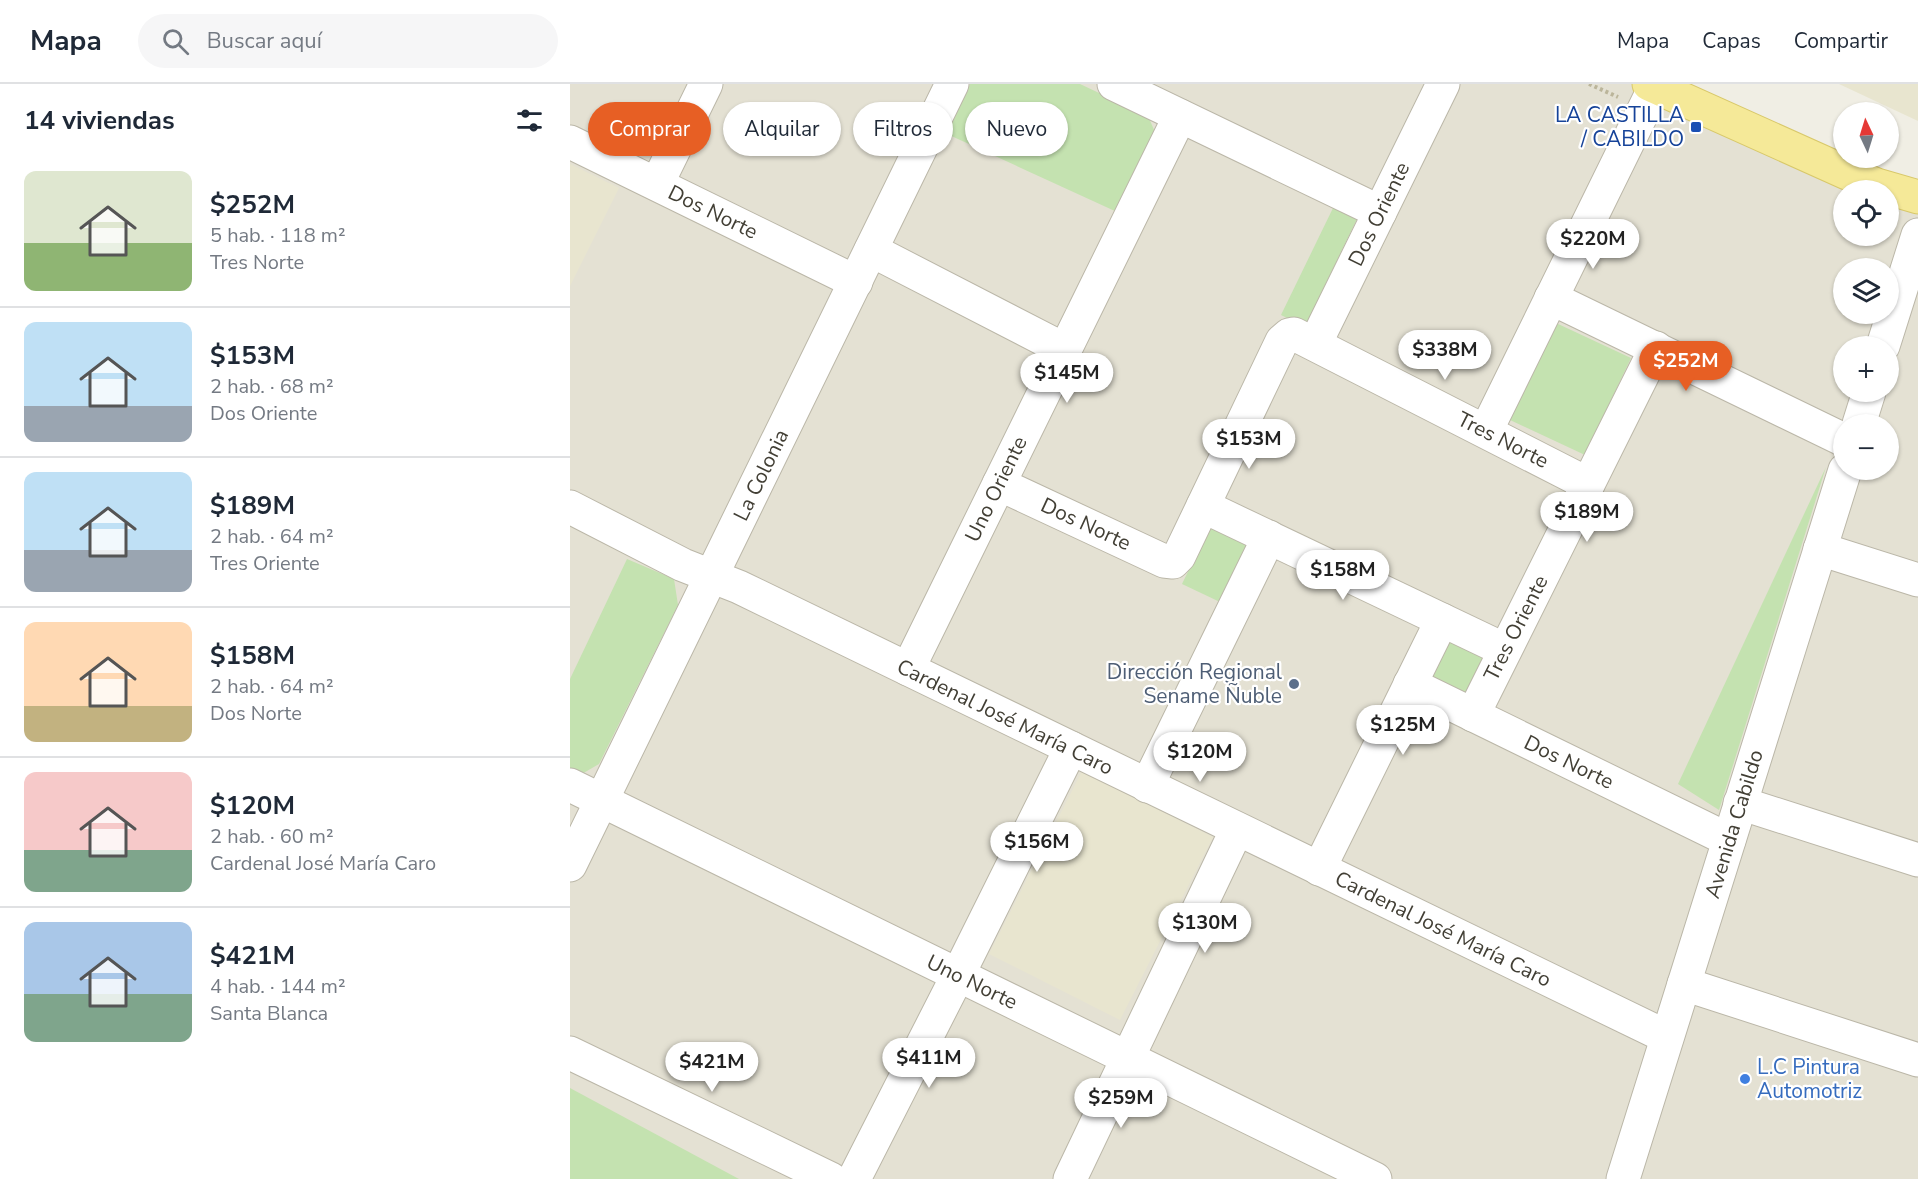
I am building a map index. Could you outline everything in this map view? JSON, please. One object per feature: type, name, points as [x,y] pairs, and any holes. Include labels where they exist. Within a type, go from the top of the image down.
[{"type":"main road","points":[[1652,86],[1847,173],[1918,197]]},
{"type":"street","points":[[657,184],[706,84]]},
{"type":"street","name":"La Colonia","points":[[570,865],[952,84]]},
{"type":"street","points":[[1114,84],[1380,212]]},
{"type":"street","name":"Dos Oriente","points":[[1173,562],[1179,556],[1282,341],[1302,339],[1380,212],[1443,84]]},
{"type":"street","points":[[1486,431],[1652,86]]},
{"type":"street","name":"Uno Oriente","points":[[908,669],[1180,116]]},
{"type":"street","name":"Dos Norte","points":[[570,142],[856,282]]},
{"type":"street","points":[[1889,336],[1908,302],[1918,236]]},
{"type":"street","points":[[871,250],[1065,350]]},
{"type":"street","points":[[1551,298],[1833,435]]},
{"type":"street","name":"Tres Norte","points":[[1302,339],[1588,484]]},
{"type":"street","name":"Tres Oriente","points":[[1473,715],[1656,348]]},
{"type":"street","name":"Avenida Cabildo","points":[[1623,1179],[1842,480]]},
{"type":"street","name":"Dos Norte","points":[[999,484],[1164,561],[1173,562]]},
{"type":"street","points":[[1203,506],[1505,650]]},
{"type":"street","name":"Cardenal José María Caro","points":[[570,507],[683,565],[739,587],[1667,1037]]},
{"type":"street","points":[[1148,786],[1269,537]]},
{"type":"street","points":[[1820,549],[1918,580]]},
{"type":"street","points":[[1319,869],[1442,620]]},
{"type":"street","name":"Dos Norte","points":[[1410,684],[1729,840]]},
{"type":"street","points":[[854,1179],[1071,748]]},
{"type":"street","name":"Uno Norte","points":[[570,785],[1375,1179]]},
{"type":"street","points":[[1740,803],[1918,860]]},
{"type":"street","points":[[1070,1179],[1237,829]]},
{"type":"street","points":[[1684,984],[1918,1060]]},
{"type":"street","points":[[570,1053],[831,1179]]},
{"type":"shaded area","points":[[570,84],[1654,84],[1833,164],[1833,168],[1842,168],[1869,180],[1833,180],[1833,246],[1899,246],[1899,194],[1918,202],[1918,1179],[570,1179]]},
{"type":"shaded area","points":[[1839,84],[1918,84],[1918,121],[1899,112],[1899,102],[1877,102]]},
{"type":"shaded area","points":[[570,164],[619,188],[570,286]]},
{"type":"shaded area","points":[[1082,771],[1213,837],[1120,1020],[989,954]]},
{"type":"green space","points":[[970,84],[1080,84],[1148,116],[1155,132],[1117,212],[995,156],[1068,156],[1068,102],[965,102],[965,142],[953,137],[953,121]]},
{"type":"green space","points":[[1333,208],[1357,219],[1305,327],[1281,315]]},
{"type":"green space","points":[[1556,323],[1631,358],[1585,455],[1510,420]]},
{"type":"green space","points":[[1826,467],[1719,810],[1678,784]]},
{"type":"green space","points":[[1212,522],[1250,540],[1220,602],[1182,584]]},
{"type":"green space","points":[[627,559],[674,579],[678,605],[599,764],[580,775],[570,771],[570,679]]},
{"type":"green space","points":[[1448,636],[1487,655],[1467,698],[1427,680]]},
{"type":"green space","points":[[570,1088],[739,1179],[570,1179]]},
{"type":"place","name":"LA CASTILLA / CABILDO","points":[[1696,127]]},
{"type":"place","name":"Dirección Regional Sename Ñuble","points":[[1294,684]]},
{"type":"place","name":"L.C Pintura Automotriz","points":[[1745,1079]]}]
